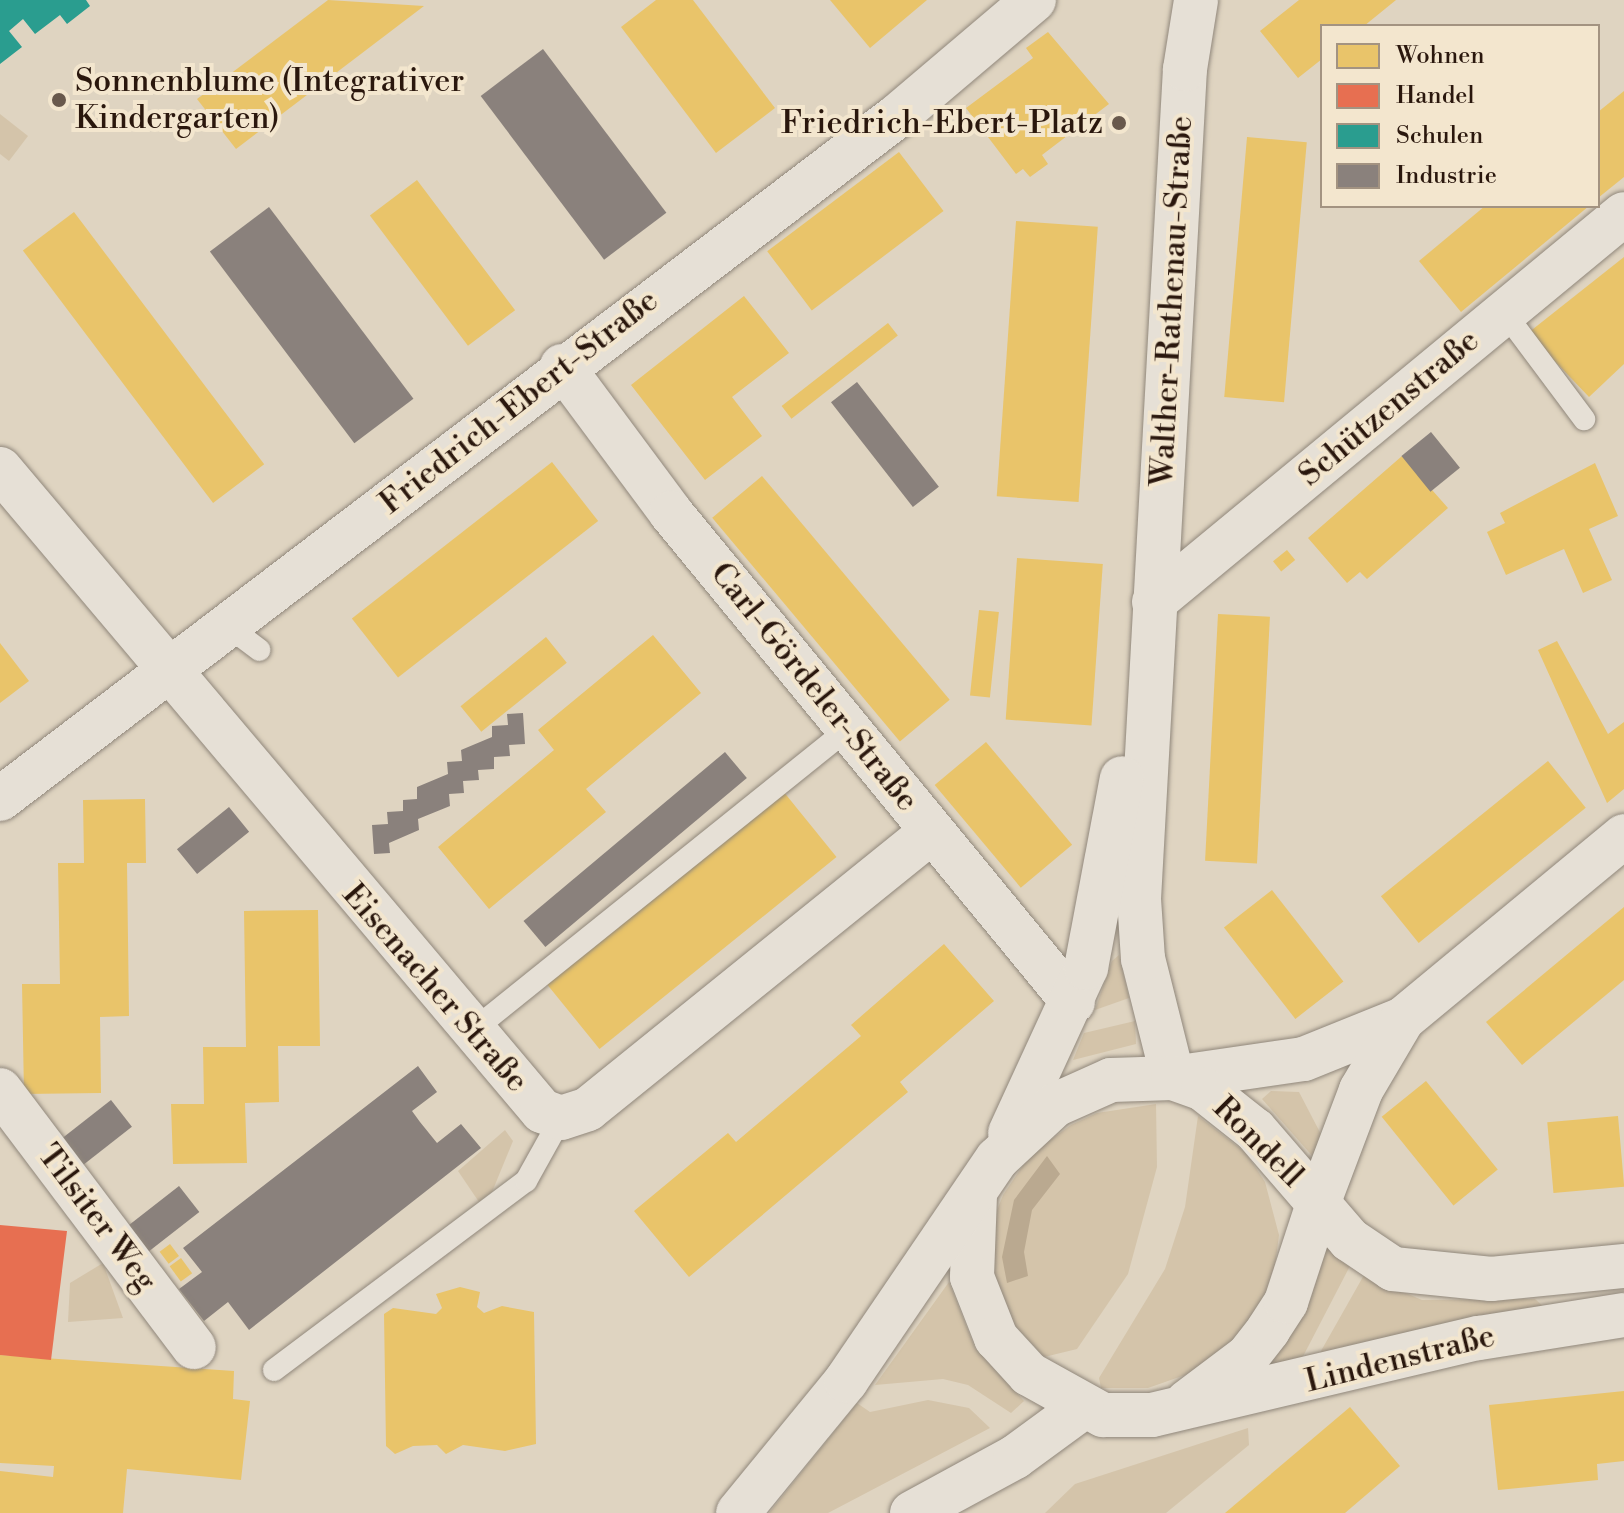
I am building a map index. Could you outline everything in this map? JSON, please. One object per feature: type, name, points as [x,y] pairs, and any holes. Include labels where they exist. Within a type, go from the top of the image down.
[{"type":"street","name":"Friedrich-Ebert-Straße","points":[[0,799],[170,670],[244,638],[562,366],[896,117],[1034,0]]},
{"type":"street","name":"Walther-Rathenau-Straße","points":[[1173,1078],[1143,959],[1139,899],[1185,69],[1196,0]]},
{"type":"street","name":"Schützenstraße","points":[[1154,602],[1624,214]]},
{"type":"street","name":"Carl-Gördeler-Straße","points":[[562,366],[846,730],[1073,1002]]},
{"type":"street","name":"Eisenacher Straße","points":[[0,469],[471,1032],[542,1111],[561,1118]]},
{"type":"street","name":"Walther-Rathenau-Straße","points":[[1073,1002],[1096,926],[1154,602]]},
{"type":"street","points":[[561,1118],[612,1091],[932,831]]},
{"type":"street","points":[[738,1513],[846,1381],[986,1174],[1021,1132],[1086,1088],[1304,1059],[1403,1019],[1624,836]]},
{"type":"street","name":"Rondell","points":[[1073,1002],[986,1174],[970,1245],[979,1305],[996,1338],[1029,1374],[1082,1408],[1125,1416],[1176,1409],[1248,1356],[1286,1302],[1318,1204],[1239,1113],[1173,1078]]},
{"type":"street","points":[[1318,1204],[1361,1090],[1403,1019]]},
{"type":"street","name":"Tilsiter Weg","points":[[0,1090],[194,1347]]},
{"type":"street","name":"Lindenstraße","points":[[1318,1204],[1366,1252],[1421,1276],[1491,1279],[1624,1266]]},
{"type":"street","name":"Lindenstraße","points":[[1176,1409],[1479,1338],[1624,1315]]},
{"type":"street","points":[[912,1513],[1015,1457],[1082,1408]]},
{"type":"lane","points":[[1504,312],[1584,419]]},
{"type":"lane","points":[[471,1032],[846,730]]},
{"type":"lane","points":[[274,1370],[526,1181],[561,1118]]},
{"type":"shaded area","points":[[0,114],[28,136],[9,161],[0,154]]},
{"type":"shaded area","points":[[1119,955],[1129,998],[1095,1010],[1112,961]]},
{"type":"shaded area","points":[[1135,1021],[1136,1044],[1073,1060],[1084,1033]]},
{"type":"shaded area","points":[[1271,1091],[1299,1092],[1325,1142],[1315,1159],[1262,1099]]},
{"type":"shaded area","points":[[1156,1104],[1157,1167],[1128,1274],[1077,1349],[1044,1357],[1016,1327],[993,1284],[993,1221],[1003,1195],[1030,1155],[1071,1125],[1097,1113]]},
{"type":"shaded area","points":[[1198,1116],[1246,1153],[1265,1182],[1279,1235],[1272,1289],[1230,1348],[1202,1369],[1148,1388],[1101,1388],[1099,1378],[1165,1269],[1185,1207]]},
{"type":"shaded area","points":[[505,1130],[513,1141],[492,1192],[479,1202],[458,1171]]},
{"type":"shaded area","points":[[1047,1156],[1060,1174],[1032,1210],[1024,1252],[1028,1276],[1007,1283],[1002,1257],[1014,1200]]},
{"type":"shaded area","points":[[1327,1244],[1351,1264],[1297,1368],[1254,1371]]},
{"type":"shaded area","points":[[103,1263],[123,1318],[68,1322],[70,1283]]},
{"type":"shaded area","points":[[1364,1275],[1422,1300],[1535,1299],[1544,1307],[1317,1358]]},
{"type":"shaded area","points":[[949,1282],[975,1348],[1024,1401],[1011,1413],[968,1385],[943,1379],[875,1385]]},
{"type":"shaded area","points":[[928,1400],[969,1408],[990,1428],[828,1513],[769,1513],[857,1403],[870,1412]]},
{"type":"shaded area","points":[[1248,1428],[1249,1445],[1166,1513],[1045,1513],[1075,1484]]},
{"type":"building: Wohnen","points":[[328,0],[424,6],[236,149],[197,99]]},
{"type":"building: Wohnen","points":[[656,0],[693,0],[775,108],[716,153],[621,27]]},
{"type":"building: Wohnen","points":[[830,0],[927,0],[870,48]]},
{"type":"building: Wohnen","points":[[1299,0],[1396,0],[1366,24],[1320,24],[1320,61],[1298,78],[1260,31]]},
{"type":"building: Wohnen","points":[[1048,32],[1109,104],[1042,155],[1048,164],[1030,177],[1023,169],[1016,174],[966,108],[1033,58],[1026,48]]},
{"type":"building: Wohnen","points":[[1624,91],[1624,177],[1600,196],[1600,110]]},
{"type":"building: Wohnen","points":[[1247,137],[1307,142],[1284,402],[1224,397]]},
{"type":"building: Wohnen","points":[[899,152],[944,211],[812,310],[767,251]]},
{"type":"building: Wohnen","points":[[417,180],[515,310],[468,346],[370,216]]},
{"type":"building: Wohnen","points":[[1483,208],[1587,208],[1461,312],[1419,261]]},
{"type":"building: Wohnen","points":[[74,212],[264,464],[213,503],[23,251]]},
{"type":"building: Wohnen","points":[[1016,221],[1098,227],[1079,502],[997,496]]},
{"type":"building: Wohnen","points":[[1624,257],[1624,364],[1589,397],[1528,333]]},
{"type":"building: Wohnen","points":[[744,296],[789,353],[732,397],[762,436],[705,480],[631,385]]},
{"type":"building: Wohnen","points":[[888,323],[898,336],[791,419],[782,406]]},
{"type":"building: Wohnen","points":[[1402,456],[1448,508],[1367,579],[1360,572],[1347,583],[1308,538]]},
{"type":"building: Wohnen","points":[[552,462],[598,521],[398,677],[352,618]]},
{"type":"building: Wohnen","points":[[1595,463],[1618,516],[1589,529],[1612,580],[1583,593],[1564,549],[1506,575],[1487,532],[1505,523],[1500,513]]},
{"type":"building: Wohnen","points":[[762,476],[950,700],[900,741],[712,518]]},
{"type":"building: Wohnen","points":[[1287,550],[1295,560],[1281,571],[1273,561]]},
{"type":"building: Wohnen","points":[[1017,558],[1103,564],[1091,726],[1006,720]]},
{"type":"building: Wohnen","points":[[979,610],[999,612],[990,698],[970,696]]},
{"type":"building: Wohnen","points":[[1218,614],[1270,617],[1257,863],[1205,861]]},
{"type":"building: Wohnen","points":[[653,635],[701,693],[586,789],[606,812],[489,909],[438,847],[554,750],[538,730]]},
{"type":"building: Wohnen","points":[[546,637],[567,663],[481,732],[461,706]]},
{"type":"building: Wohnen","points":[[1557,641],[1608,734],[1624,722],[1624,789],[1607,803],[1538,650]]},
{"type":"building: Wohnen","points":[[0,643],[29,681],[0,703]]},
{"type":"building: Wohnen","points":[[986,742],[1072,845],[1021,888],[935,785]]},
{"type":"building: Wohnen","points":[[1548,761],[1586,808],[1419,943],[1381,896]]},
{"type":"building: Wohnen","points":[[783,791],[836,857],[599,1049],[546,983]]},
{"type":"building: Wohnen","points":[[145,799],[146,863],[127,863],[129,1016],[100,1017],[101,1093],[24,1094],[22,984],[60,984],[58,863],[84,863],[83,800]]},
{"type":"building: Wohnen","points":[[1272,890],[1343,981],[1295,1019],[1224,928]]},
{"type":"building: Wohnen","points":[[1624,907],[1624,980],[1522,1065],[1486,1022]]},
{"type":"building: Wohnen","points":[[318,910],[320,1046],[278,1046],[279,1102],[245,1103],[247,1163],[173,1164],[171,1104],[204,1104],[203,1047],[246,1047],[244,911]]},
{"type":"building: Wohnen","points":[[944,944],[994,1001],[900,1082],[908,1092],[689,1277],[634,1211],[728,1133],[736,1142],[861,1036],[851,1025]]},
{"type":"building: Wohnen","points":[[1426,1081],[1498,1170],[1453,1205],[1382,1117]]},
{"type":"building: Wohnen","points":[[1618,1116],[1624,1187],[1553,1193],[1547,1122]]},
{"type":"building: Wohnen","points":[[170,1244],[179,1256],[169,1264],[160,1252]]},
{"type":"building: Wohnen","points":[[181,1258],[192,1273],[181,1282],[170,1266]]},
{"type":"building: Wohnen","points":[[460,1287],[480,1292],[477,1307],[484,1313],[502,1306],[534,1312],[536,1444],[505,1451],[463,1445],[446,1454],[437,1445],[413,1446],[395,1454],[386,1446],[384,1314],[393,1308],[436,1314],[442,1308],[436,1294]]},
{"type":"building: Wohnen","points":[[0,1355],[234,1371],[233,1399],[250,1401],[241,1480],[127,1469],[123,1513],[0,1513],[0,1471],[53,1477],[54,1466],[0,1463]]},
{"type":"building: Wohnen","points":[[1624,1391],[1624,1461],[1597,1464],[1598,1480],[1498,1490],[1489,1405]]},
{"type":"building: Wohnen","points":[[1350,1407],[1400,1466],[1345,1513],[1225,1513]]},
{"type":"building: Handel","points":[[0,1225],[67,1231],[51,1360],[0,1355]]},
{"type":"building: Schulen","points":[[0,0],[86,0],[90,6],[67,24],[60,15],[35,34],[23,19],[9,31],[22,47],[0,64]]},
{"type":"building: Industrie","points":[[543,49],[666,213],[604,260],[481,96]]},
{"type":"building: Industrie","points":[[269,207],[413,399],[354,443],[210,252]]},
{"type":"building: Industrie","points":[[857,382],[939,487],[913,507],[831,402]]},
{"type":"building: Industrie","points":[[1431,432],[1460,468],[1430,492],[1401,456]]},
{"type":"building: Industrie","points":[[523,713],[525,744],[509,745],[510,756],[494,757],[494,769],[478,770],[479,780],[463,781],[464,793],[449,794],[450,806],[418,819],[419,830],[389,843],[390,853],[374,854],[372,825],[388,824],[387,812],[403,811],[403,800],[417,799],[417,787],[448,774],[447,762],[462,761],[461,750],[492,737],[492,726],[508,725],[507,714]]},
{"type":"building: Industrie","points":[[725,752],[747,778],[545,947],[524,921]]},
{"type":"building: Industrie","points":[[229,807],[249,832],[197,874],[177,849]]},
{"type":"building: Industrie","points":[[418,1066],[437,1092],[412,1111],[420,1122],[437,1143],[461,1124],[481,1148],[249,1330],[228,1302],[204,1321],[179,1289],[202,1272],[183,1248]]},
{"type":"building: Industrie","points":[[111,1100],[132,1127],[81,1166],[61,1139]]},
{"type":"building: Industrie","points":[[179,1186],[199,1212],[148,1252],[128,1226]]},
{"type":"place","name":"Sonnenblume (Integrativer Kindergarten)","points":[[59,100]]},
{"type":"place","name":"Friedrich-Ebert-Platz","points":[[1119,123]]}]
